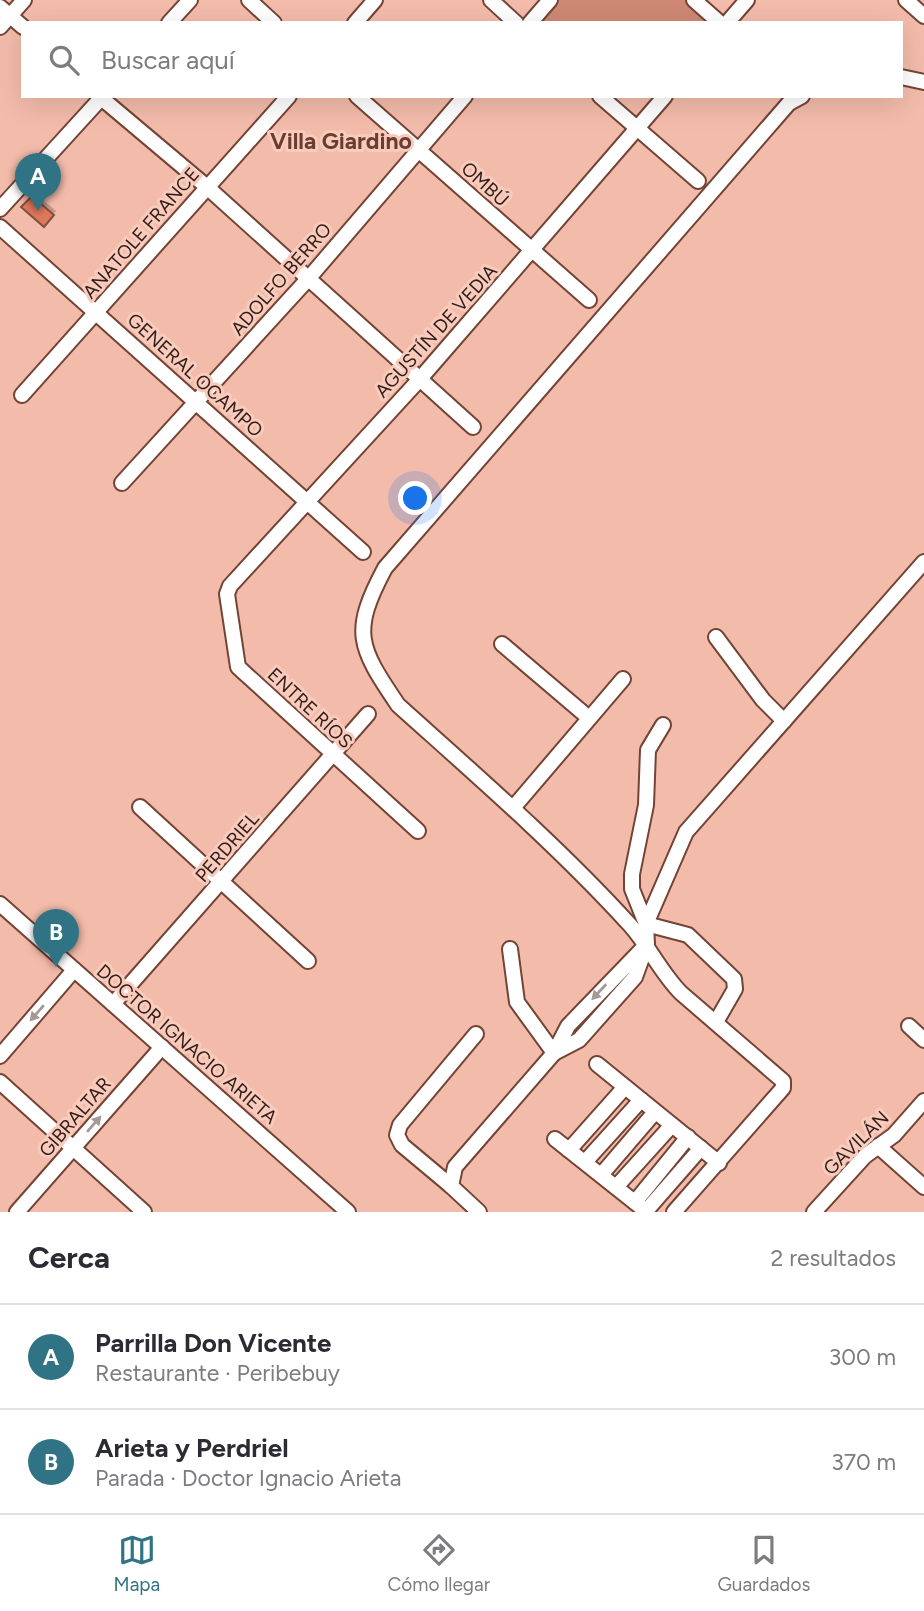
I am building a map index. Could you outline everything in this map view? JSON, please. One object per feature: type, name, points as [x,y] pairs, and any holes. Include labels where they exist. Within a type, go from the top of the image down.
[{"type":"street","points":[[0,27],[5,11],[24,0]]},
{"type":"street","points":[[171,21],[190,0]]},
{"type":"street","points":[[249,0],[272,21]]},
{"type":"street","points":[[357,21],[375,0]]},
{"type":"street","points":[[491,0],[514,21]]},
{"type":"street","points":[[532,21],[550,0]]},
{"type":"street","points":[[694,0],[718,21]]},
{"type":"street","points":[[729,21],[747,0]]},
{"type":"street","points":[[906,0],[924,16]]},
{"type":"street","points":[[5,11],[21,25]]},
{"type":"street","points":[[903,77],[924,82]]},
{"type":"street","points":[[0,209],[100,98]]},
{"type":"street","points":[[102,98],[207,187],[472,427]]},
{"type":"street","name":"ANATOLE FRANCE","points":[[22,395],[287,98]]},
{"type":"street","name":"OMBÚ","points":[[359,98],[589,300]]},
{"type":"street","name":"ADOLFO BERRO","points":[[122,484],[308,279],[463,98]]},
{"type":"street","points":[[602,98],[698,181]]},
{"type":"street","name":"AGUSTÍN DE VEDIA","points":[[230,586],[419,380],[663,98]]},
{"type":"street","points":[[674,1212],[783,1088],[783,1080],[670,982],[647,944],[513,808],[398,705],[376,673],[362,626],[368,599],[386,568],[789,103],[798,98]]},
{"type":"street","name":"GENERAL OCAMPO","points":[[0,227],[363,552]]},
{"type":"street","points":[[646,924],[686,832],[924,562]]},
{"type":"street","name":"ENTRE RÍOS","points":[[230,586],[227,606],[238,667],[418,831]]},
{"type":"street","points":[[716,637],[763,700],[784,721]]},
{"type":"street","points":[[502,644],[589,719]]},
{"type":"street","points":[[513,808],[623,679]]},
{"type":"street","name":"PERDRIEL","points":[[113,1004],[368,713]]},
{"type":"street","points":[[451,1186],[456,1167],[555,1053],[568,1026],[647,944],[646,924],[632,889],[632,874],[646,806],[648,750],[663,724]]},
{"type":"street","points":[[140,807],[308,961]]},
{"type":"street","name":"DOCTOR IGNACIO ARIETA","points":[[0,904],[348,1212]]},
{"type":"street","points":[[646,924],[688,935],[734,979],[736,989],[716,1022]]},
{"type":"street","points":[[510,949],[517,1002],[555,1053]]},
{"type":"street","points":[[0,1056],[74,970]]},
{"type":"street","points":[[909,1026],[924,1040]]},
{"type":"street","points":[[476,1034],[400,1125],[397,1135],[402,1145],[478,1212]]},
{"type":"street","name":"GIBRALTAR","points":[[17,1212],[162,1047]]},
{"type":"street","points":[[597,1064],[719,1163]]},
{"type":"street","points":[[0,1082],[144,1212]]},
{"type":"street","points":[[569,1150],[625,1087]]},
{"type":"street","points":[[585,1162],[641,1100]]},
{"type":"street","name":"GAVILÁN","points":[[814,1212],[864,1156],[894,1135],[924,1101]]},
{"type":"street","points":[[601,1175],[655,1112]]},
{"type":"street","points":[[616,1187],[672,1125]]},
{"type":"street","points":[[642,1208],[688,1137]]},
{"type":"street","points":[[555,1139],[642,1208]]},
{"type":"street","points":[[878,1146],[924,1187]]},
{"type":"street","points":[[642,1208],[701,1148]]},
{"type":"shaded area","points":[[554,0],[688,0],[710,21],[537,21]]},
{"type":"building","points":[[32,196],[54,215],[44,227],[21,207]]},
{"type":"place","name":"Parrilla Don Vicente","points":[[38,211]]},
{"type":"place","name":"Arieta y Perdriel","points":[[56,967]]},
{"type":"district","name":"Villa Giardino","points":[[341,141]]}]
